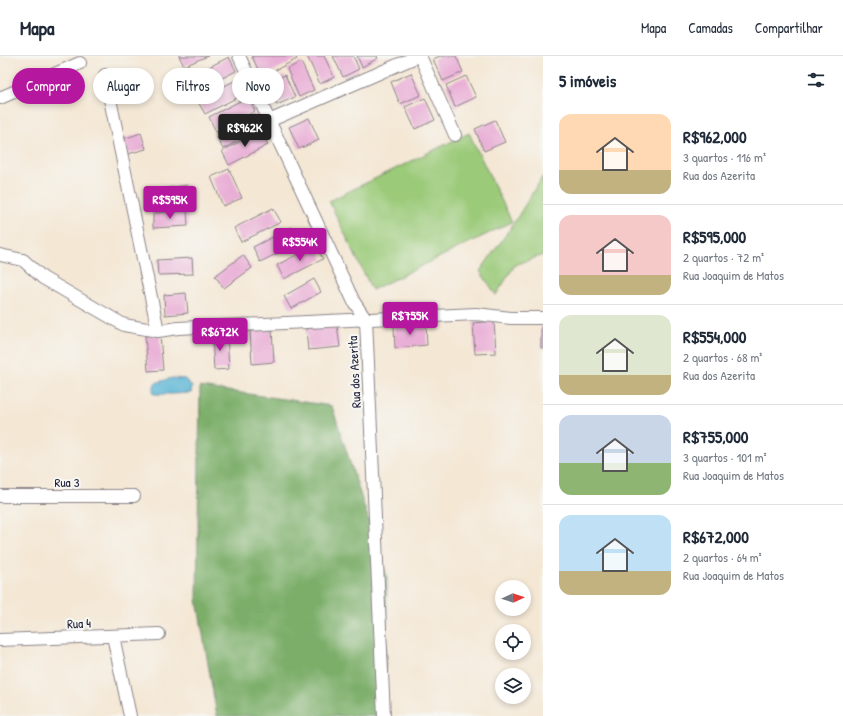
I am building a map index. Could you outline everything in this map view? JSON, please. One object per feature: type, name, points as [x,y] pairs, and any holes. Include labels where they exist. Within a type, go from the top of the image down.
[{"type":"street","name":"Rua dos Azerita","points":[[239,56],[354,302],[366,320],[384,716]]},
{"type":"street","points":[[269,120],[419,56],[455,135]]},
{"type":"street","points":[[0,98],[80,62]]},
{"type":"street","points":[[110,104],[158,331]]},
{"type":"street","points":[[0,255],[23,260],[42,278],[124,325],[158,331],[178,328],[476,314],[511,318],[543,318]]},
{"type":"street","name":"Rua 3","points":[[0,496],[134,496]]},
{"type":"street","name":"Rua 4","points":[[0,640],[159,634]]},
{"type":"street","points":[[113,636],[130,716]]},
{"type":"green space","points":[[469,133],[512,222],[372,290],[329,201]]},
{"type":"green space","points":[[543,176],[543,255],[515,265],[496,295],[480,271],[510,229]]},
{"type":"green space","points":[[200,387],[332,406],[387,577],[384,716],[217,716],[197,600]]},
{"type":"water","points":[[172,378],[185,379],[192,387],[191,393],[154,394],[153,390],[155,383]]},
{"type":"building","points":[[179,56],[208,56],[184,66]]},
{"type":"building","points":[[295,56],[297,59],[280,68],[258,68],[252,57]]},
{"type":"building","points":[[307,56],[324,56],[334,77],[320,84]]},
{"type":"building","points":[[333,56],[353,56],[359,69],[343,77]]},
{"type":"building","points":[[357,56],[377,56],[378,58],[362,67]]},
{"type":"building","points":[[440,56],[456,56],[463,72],[443,81],[433,59]]},
{"type":"building","points":[[229,57],[234,68],[232,68],[232,73],[224,77],[224,68],[207,68]]},
{"type":"building","points":[[301,62],[314,90],[299,97],[287,69]]},
{"type":"building","points":[[411,73],[421,95],[400,104],[391,82]]},
{"type":"building","points":[[284,76],[295,97],[284,102]]},
{"type":"building","points":[[466,76],[476,97],[455,107],[446,85]]},
{"type":"building","points":[[232,82],[232,100],[205,114],[199,104],[224,104],[224,86]]},
{"type":"building","points":[[425,98],[435,120],[415,129],[405,107]]},
{"type":"building","points":[[234,104],[252,104],[255,111],[216,132],[209,117]]},
{"type":"building","points":[[255,114],[262,128],[223,149],[215,134]]},
{"type":"building","points":[[309,118],[319,140],[299,149],[289,127]]},
{"type":"building","points":[[495,120],[505,142],[484,151],[475,129]]},
{"type":"building","points":[[261,131],[268,145],[229,165],[222,151]]},
{"type":"building","points":[[141,133],[146,149],[128,154],[123,139]]},
{"type":"building","points":[[229,169],[242,198],[223,206],[211,177]]},
{"type":"building","points":[[187,185],[190,200],[155,205],[153,190]]},
{"type":"building","points":[[273,208],[281,222],[241,242],[234,228]]},
{"type":"building","points":[[187,211],[188,226],[153,228],[153,213]]},
{"type":"building","points":[[292,227],[300,242],[260,262],[253,247]]},
{"type":"building","points":[[316,245],[323,259],[284,279],[277,265]]},
{"type":"building","points":[[243,255],[252,268],[224,288],[215,276]]},
{"type":"building","points":[[192,258],[193,274],[158,275],[157,260]]},
{"type":"building","points":[[314,279],[321,292],[291,309],[284,296]]},
{"type":"building","points":[[186,293],[188,313],[165,315],[164,295]]},
{"type":"building","points":[[494,321],[496,353],[475,354],[473,323]]},
{"type":"building","points":[[426,324],[427,345],[395,348],[394,326]]},
{"type":"building","points":[[337,325],[340,347],[308,350],[306,329]]},
{"type":"building","points":[[541,327],[543,327],[543,348],[541,348]]},
{"type":"building","points":[[272,330],[274,362],[252,364],[250,331]]},
{"type":"building","points":[[227,334],[229,369],[214,370],[212,335]]},
{"type":"building","points":[[160,335],[163,370],[148,371],[145,336]]}]
